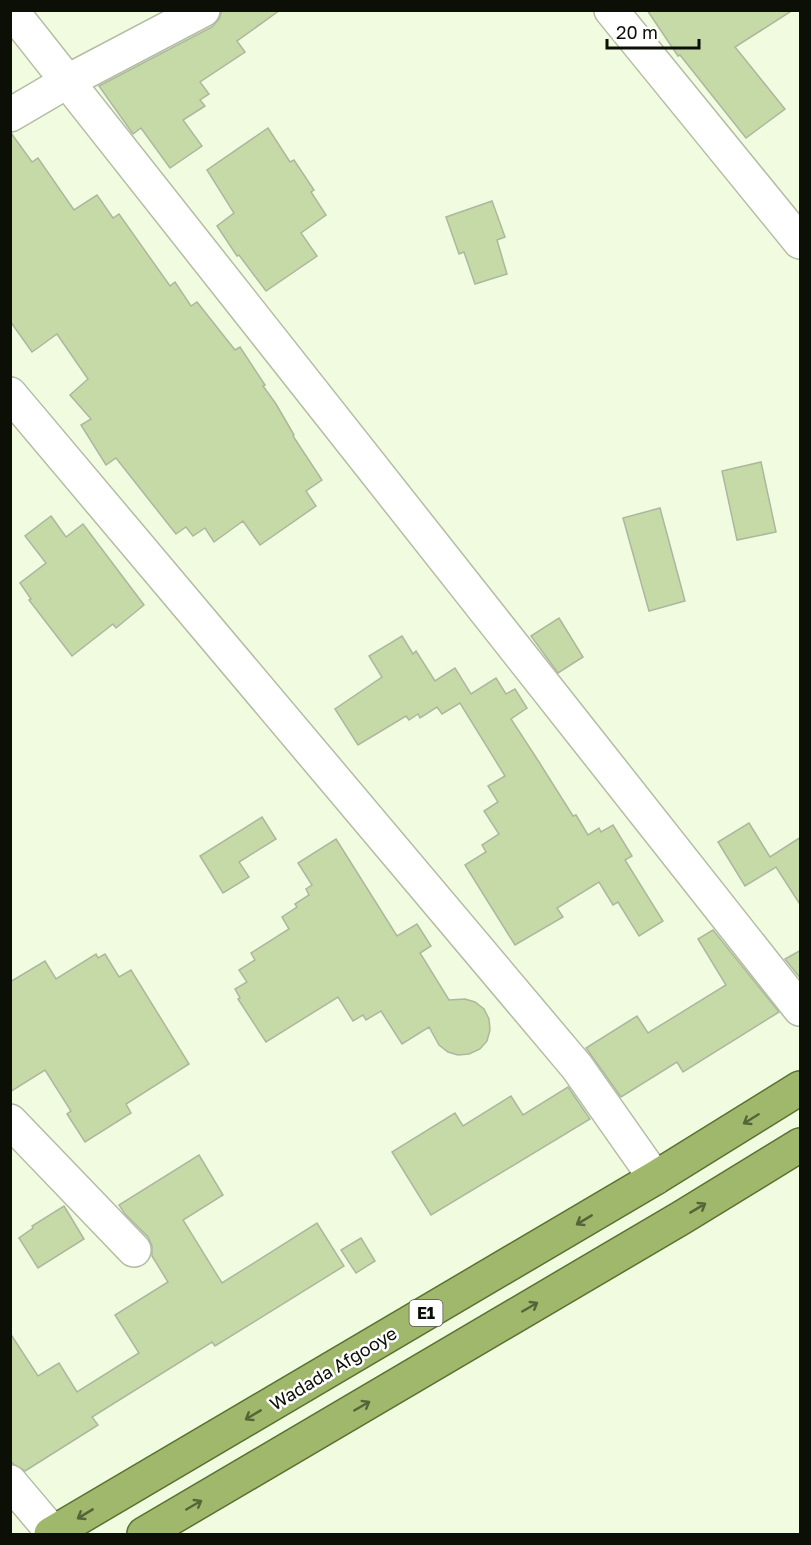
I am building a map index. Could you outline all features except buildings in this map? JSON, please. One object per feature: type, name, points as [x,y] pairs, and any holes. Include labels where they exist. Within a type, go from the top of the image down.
[{"type":"highway","name":"Wadada Afgooye","points":[[52,1534],[655,1178],[801,1088]]},
{"type":"highway","points":[[144,1534],[660,1231],[801,1145]]},
{"type":"street","points":[[11,10],[801,1009]]},
{"type":"street","points":[[10,115],[68,81],[203,10]]},
{"type":"street","points":[[611,10],[801,242]]},
{"type":"street","points":[[10,394],[577,1067],[655,1178]]},
{"type":"street","points":[[10,1121],[134,1250]]},
{"type":"street","points":[[10,1482],[52,1534]]}]
